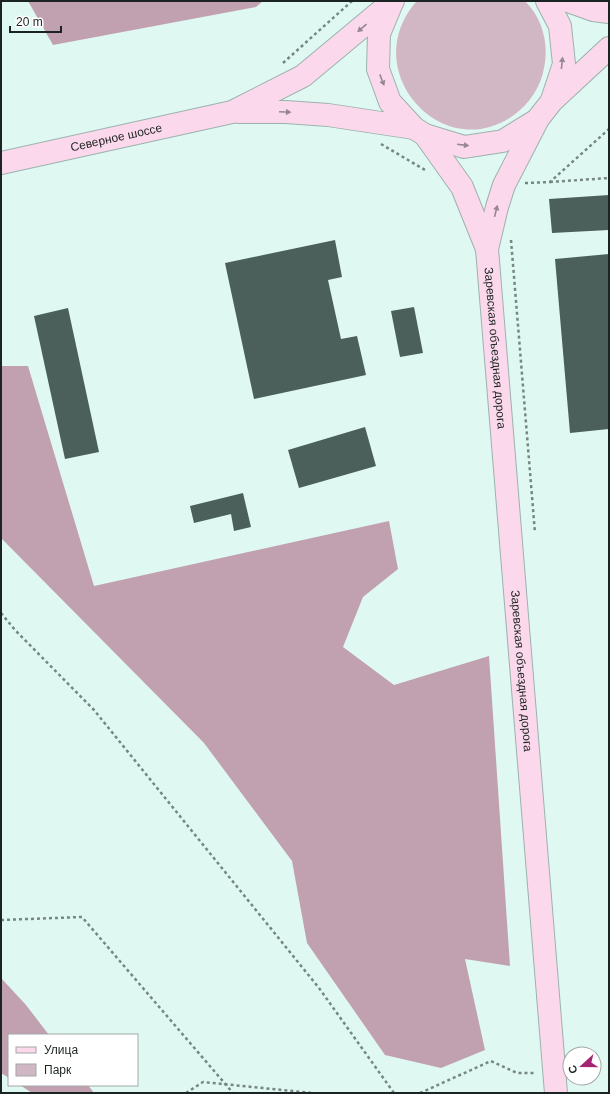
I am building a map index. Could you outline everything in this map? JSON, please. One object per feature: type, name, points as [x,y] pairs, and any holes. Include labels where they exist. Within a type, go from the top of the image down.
[{"type":"main road","points":[[547,1],[560,26],[564,64],[552,101]]},
{"type":"main road","points":[[568,1],[593,10],[609,12]]},
{"type":"main road","points":[[232,112],[303,76],[393,2]]},
{"type":"main road","points":[[393,2],[379,34],[378,69],[390,102],[419,131],[462,187],[487,249]]},
{"type":"main road","points":[[487,249],[497,207],[515,186],[537,120],[552,101],[609,48]]},
{"type":"main road","points":[[232,112],[286,112],[328,115],[419,131],[464,147],[503,141],[537,120]]},
{"type":"main road","name":"Северное шоссе","points":[[1,163],[232,112]]},
{"type":"main road","name":"Заревская объездная дорога","points":[[487,249],[555,1083]]},
{"type":"path","points":[[279,66],[352,1]]},
{"type":"path","points":[[550,182],[609,129]]},
{"type":"path","points":[[378,143],[426,171]]},
{"type":"path","points":[[515,186],[529,183],[609,178]]},
{"type":"path","points":[[515,186],[529,183]]},
{"type":"path","points":[[510,233],[535,533]]},
{"type":"path","points":[[1,613],[15,630],[94,710],[319,988],[394,1093]]},
{"type":"path","points":[[1,920],[82,917],[233,1093]]},
{"type":"path","points":[[420,1093],[491,1061],[517,1073],[555,1083]]},
{"type":"path","points":[[186,1093],[203,1082],[312,1093]]},
{"type":"green space","points":[[417,1],[525,1],[531,8],[540,24],[546,50],[544,68],[540,82],[534,94],[525,106],[514,115],[486,128],[459,129],[435,119],[415,103],[402,80],[396,54],[401,27]]},
{"type":"shaded area","points":[[28,1],[263,1],[256,7],[53,45]]},
{"type":"shaded area","points":[[1,366],[28,366],[94,586],[389,521],[398,569],[363,597],[343,647],[394,685],[489,656],[510,966],[465,959],[485,1050],[441,1068],[385,1055],[307,943],[292,861],[204,743],[1,538]]},
{"type":"shaded area","points":[[1,978],[26,1005],[48,1034],[8,1034],[8,1077],[1,1073]]},
{"type":"shaded area","points":[[22,1086],[89,1086],[94,1093],[32,1093]]},
{"type":"building","points":[[609,195],[609,230],[552,233],[549,199]]},
{"type":"building","points":[[335,240],[342,277],[328,280],[341,339],[357,336],[366,375],[254,399],[225,263]]},
{"type":"building","points":[[609,254],[609,429],[570,433],[555,259]]},
{"type":"building","points":[[414,307],[423,353],[400,357],[391,311]]},
{"type":"building","points":[[68,308],[99,452],[65,459],[34,316]]},
{"type":"building","points":[[365,427],[376,466],[299,488],[288,450]]},
{"type":"building","points":[[243,493],[251,527],[234,531],[231,514],[194,523],[190,506]]}]
